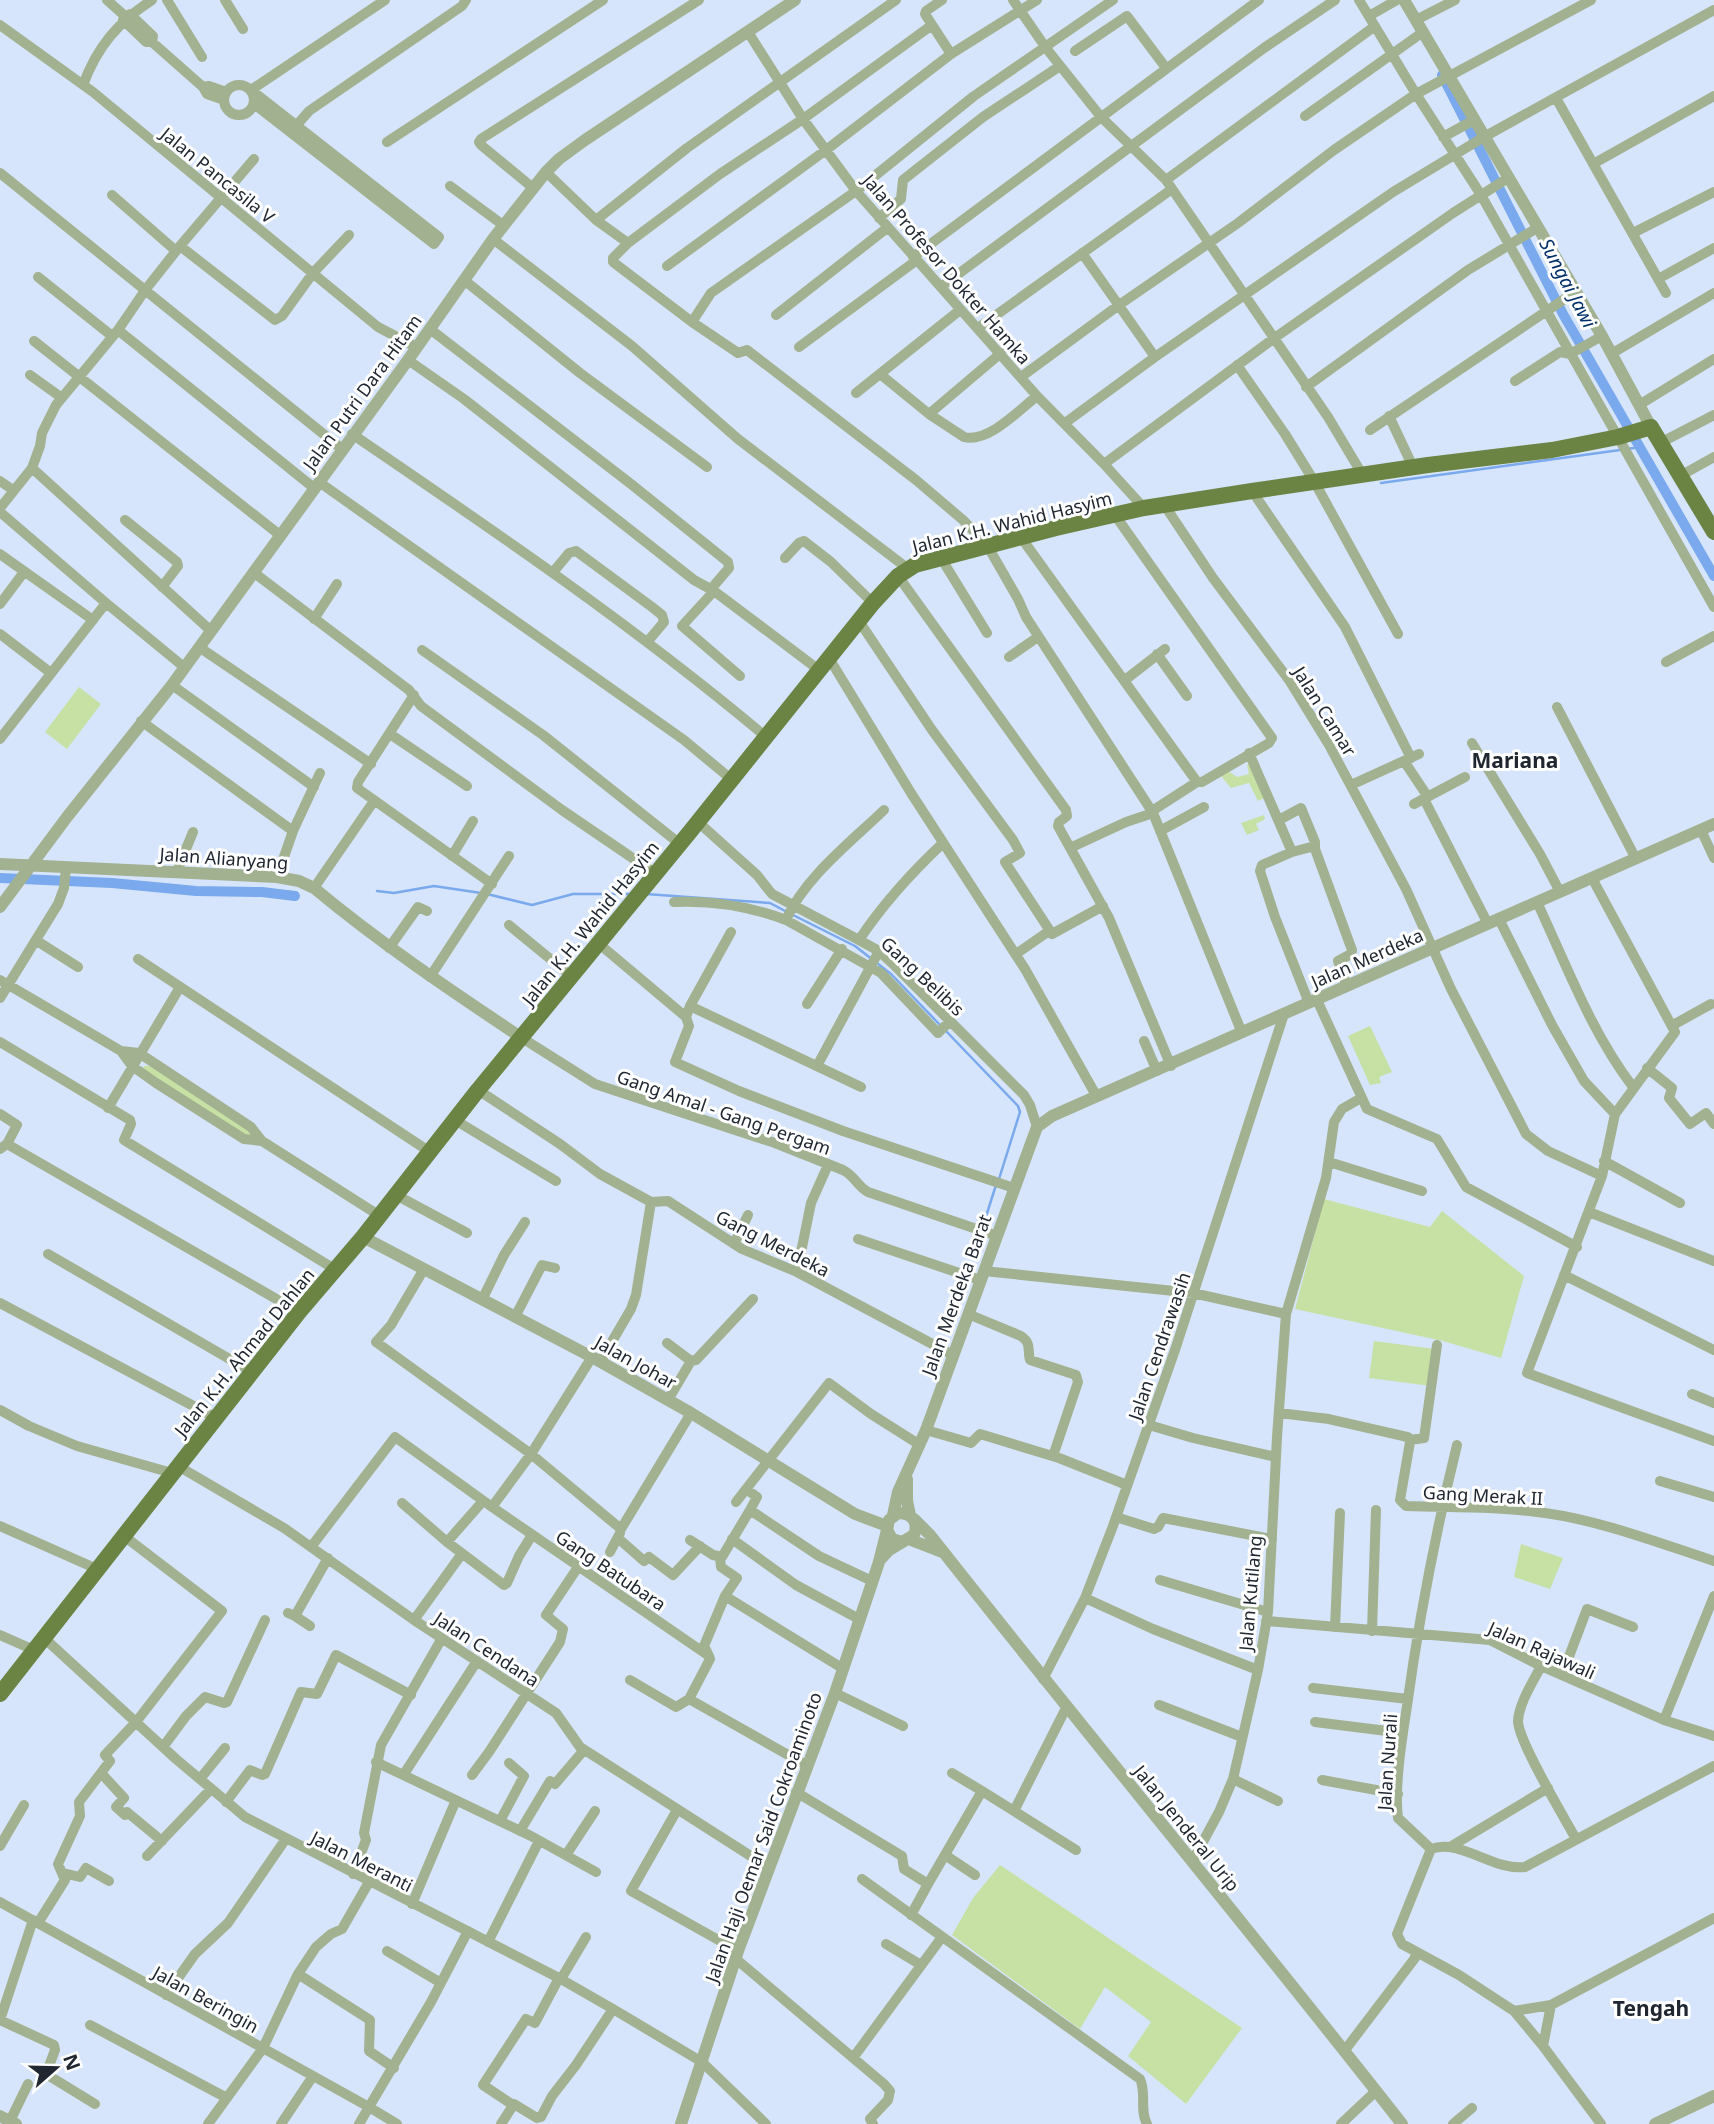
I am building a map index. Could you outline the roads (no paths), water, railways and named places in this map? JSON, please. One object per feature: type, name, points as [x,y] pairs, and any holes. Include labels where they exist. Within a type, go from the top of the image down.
[{"type":"main road","name":"Jalan K.H. Wahid Hasyim","points":[[522,1038],[873,603],[903,572],[941,558],[1020,536],[1144,508],[1413,467],[1622,443],[1647,428]]},
{"type":"main road","points":[[1647,428],[1660,443],[1714,532]]},
{"type":"main road","name":"Jalan K.H. Ahmad Dahlan","points":[[0,1694],[299,1312],[363,1237],[522,1038]]},
{"type":"street","points":[[107,0],[126,17],[146,42],[152,42],[207,93],[225,96]]},
{"type":"street","points":[[83,85],[110,34],[126,17],[152,0]]},
{"type":"street","points":[[167,0],[202,57]]},
{"type":"street","points":[[225,0],[243,29]]},
{"type":"street","points":[[251,90],[385,0]]},
{"type":"street","points":[[296,126],[309,111],[462,6],[466,0]]},
{"type":"street","points":[[387,142],[603,0]]},
{"type":"street","points":[[533,188],[481,145],[481,139],[699,0]]},
{"type":"street","points":[[596,220],[687,148],[896,0]]},
{"type":"street","points":[[942,0],[925,12],[951,54]]},
{"type":"street","points":[[1013,0],[1046,48],[1101,117],[1169,184],[1362,474]]},
{"type":"street","points":[[667,266],[826,150],[951,54],[1037,0]]},
{"type":"street","points":[[692,323],[711,293],[856,191],[965,103],[1113,0]]},
{"type":"street","points":[[799,347],[1259,0]]},
{"type":"street","points":[[942,286],[1264,48],[1335,0]]},
{"type":"street","points":[[1359,0],[1372,14],[1375,26],[1394,52],[1511,243],[1714,607]]},
{"type":"street","points":[[1372,14],[1396,0]]},
{"type":"street","points":[[1404,0],[1468,123],[1534,230],[1596,339],[1611,354],[1639,405],[1647,428]]},
{"type":"street","points":[[1305,116],[1409,42],[1419,26],[1455,0]]},
{"type":"street","points":[[1021,377],[1238,223],[1344,143],[1419,92],[1591,0]]},
{"type":"street","name":"Jalan Putri Dara Hitam","points":[[0,907],[141,721],[172,685],[503,225],[546,172],[585,140],[789,2]]},
{"type":"street","points":[[1065,424],[1155,357],[1392,192],[1480,139],[1714,10]]},
{"type":"street","points":[[1075,51],[1126,15],[1166,68]]},
{"type":"street","name":"Jalan Pancasila V","points":[[0,25],[83,85],[378,327],[416,347]]},
{"type":"street","points":[[932,25],[803,119],[720,174],[628,243],[613,258],[615,265],[692,323],[738,353],[746,350],[758,358],[916,480],[963,520],[987,545],[1038,637],[1152,812],[1242,1033]]},
{"type":"street","points":[[978,328],[1082,253],[1375,26]]},
{"type":"street","name":"Jalan Profesor Dokter Hamka","points":[[748,32],[803,119],[856,191],[1037,396],[1144,508]]},
{"type":"street","points":[[879,218],[901,198],[903,180],[983,117],[1060,66]]},
{"type":"street","points":[[225,96],[236,84],[244,85],[251,90],[296,126],[329,157],[434,244],[439,237],[329,157],[254,104],[251,90]]},
{"type":"street","points":[[225,96],[229,111],[237,115],[249,111],[254,104]]},
{"type":"street","points":[[1593,164],[1714,96]]},
{"type":"street","points":[[1556,98],[1666,293]]},
{"type":"street","points":[[1446,135],[1468,123]]},
{"type":"street","points":[[184,667],[0,510],[32,468],[44,428],[62,398],[178,248],[254,159]]},
{"type":"street","points":[[546,172],[596,220],[628,243]]},
{"type":"street","points":[[0,173],[342,449]]},
{"type":"street","points":[[1104,464],[1273,339],[1504,180]]},
{"type":"street","points":[[450,186],[503,225]]},
{"type":"street","points":[[1633,233],[1714,192]]},
{"type":"street","points":[[112,195],[275,320],[282,316],[313,274],[349,235]]},
{"type":"street","points":[[776,315],[887,228]]},
{"type":"street","points":[[1306,387],[1468,270],[1534,230]]},
{"type":"street","points":[[493,239],[632,346],[738,439],[903,572],[1066,810],[1067,816],[1058,825],[1103,906],[1171,1066]]},
{"type":"street","points":[[1658,279],[1714,248]]},
{"type":"street","points":[[1082,253],[1155,357]]},
{"type":"street","points":[[38,277],[316,485],[673,732],[731,779]]},
{"type":"street","points":[[464,280],[580,373],[707,467]]},
{"type":"street","points":[[1611,354],[1714,293]]},
{"type":"street","points":[[1370,430],[1571,294]]},
{"type":"street","points":[[856,393],[960,310]]},
{"type":"street","points":[[429,329],[728,562],[729,568],[681,626],[740,676]]},
{"type":"street","points":[[1515,382],[1560,352],[1572,352],[1596,339]]},
{"type":"street","points":[[34,341],[281,536]]},
{"type":"street","points":[[929,414],[1001,353]]},
{"type":"street","points":[[1639,405],[1714,359]]},
{"type":"street","points":[[408,360],[464,399],[694,580],[824,664],[1016,954],[1097,1097]]},
{"type":"street","points":[[1237,365],[1314,481],[1398,634]]},
{"type":"street","points":[[30,374],[62,398]]},
{"type":"street","points":[[880,374],[929,414],[964,437],[984,437],[1037,396]]},
{"type":"street","points":[[1660,443],[1714,415]]},
{"type":"street","points":[[1389,416],[1413,467]]},
{"type":"street","points":[[352,435],[554,571],[695,677],[765,736]]},
{"type":"street","points":[[1680,476],[1714,457]]},
{"type":"street","points":[[32,468],[210,630]]},
{"type":"street","points":[[0,481],[13,490]]},
{"type":"street","points":[[1252,491],[1345,627],[1411,757],[1426,798],[1494,922],[1584,1081],[1615,1114]]},
{"type":"street","name":"Jalan Camar","points":[[1165,506],[1317,723],[1406,889],[1464,1016],[1525,1134],[1548,1150],[1602,1177]]},
{"type":"street","points":[[1070,848],[1152,812],[1197,782],[1202,782],[1269,743],[1271,736],[1115,515]]},
{"type":"street","points":[[125,520],[177,562],[178,566],[162,587]]},
{"type":"street","points":[[1020,536],[1197,782]]},
{"type":"street","points":[[785,558],[804,541],[831,562],[873,603]]},
{"type":"street","points":[[554,571],[569,553],[576,551],[652,607],[662,615],[664,622],[648,641]]},
{"type":"street","points":[[0,554],[93,620]]},
{"type":"street","points":[[941,558],[987,633]]},
{"type":"street","points":[[0,604],[24,572]]},
{"type":"street","points":[[253,572],[414,695],[419,704],[432,714],[654,876]]},
{"type":"street","points":[[314,619],[337,584]]},
{"type":"street","points":[[0,739],[106,603]]},
{"type":"street","points":[[859,621],[932,730],[1013,840],[1020,853],[1005,862],[1049,931],[1052,934],[1103,906]]},
{"type":"street","points":[[0,634],[51,673]]},
{"type":"street","points":[[1666,662],[1714,636]]},
{"type":"street","points":[[1009,657],[1038,637]]},
{"type":"street","points":[[199,647],[371,764]]},
{"type":"street","points":[[422,650],[543,735],[680,844]]},
{"type":"street","points":[[1125,680],[1161,651],[1187,696]]},
{"type":"street","points":[[172,685],[314,787]]},
{"type":"street","points":[[414,695],[356,785],[361,793],[452,856],[487,891]]},
{"type":"street","points":[[1557,706],[1636,859]]},
{"type":"street","points":[[141,721],[293,831]]},
{"type":"street","points":[[390,734],[467,786]]},
{"type":"street","points":[[1472,743],[1540,854],[1560,892]]},
{"type":"street","points":[[1249,753],[1292,852]]},
{"type":"street","points":[[1351,785],[1411,757]]},
{"type":"street","points":[[277,877],[293,831],[320,773]]},
{"type":"street","points":[[1414,804],[1465,778]]},
{"type":"street","points":[[314,888],[374,800]]},
{"type":"street","points":[[1160,831],[1204,807]]},
{"type":"street","points":[[1279,820],[1301,807],[1352,950],[1351,954],[1338,960],[1346,982]]},
{"type":"street","points":[[790,913],[816,877],[884,810]]},
{"type":"street","points":[[452,856],[474,821]]},
{"type":"street","name":"Gang Belibis","points":[[698,822],[757,875],[790,913],[859,940],[878,953],[945,1026],[1027,1099],[1037,1127]]},
{"type":"street","name":"Jalan Merdeka","points":[[1037,1127],[1052,1116],[1171,1066],[1313,1001],[1346,982],[1432,949],[1714,824]]},
{"type":"street","points":[[1701,830],[1714,858]]},
{"type":"street","points":[[177,871],[193,832]]},
{"type":"street","points":[[859,940],[878,911],[911,873],[943,843]]},
{"type":"street","points":[[1315,849],[1311,847],[1292,852],[1262,865],[1260,871],[1275,917],[1367,1109],[1439,1140],[1466,1187],[1577,1247]]},
{"type":"street","points":[[430,977],[509,856]]},
{"type":"street","name":"Jalan Alianyang","points":[[0,864],[66,871],[177,871],[277,877],[299,881],[314,888],[430,977],[522,1038]]},
{"type":"street","points":[[0,998],[4,982],[37,941],[58,904],[66,871]]},
{"type":"street","points":[[1592,878],[1674,1028]]},
{"type":"street","points":[[674,902],[725,903],[790,913],[918,998],[938,1032],[945,1026]]},
{"type":"street","points":[[1536,902],[1594,1022],[1633,1087]]},
{"type":"street","points":[[389,948],[418,907],[427,911]]},
{"type":"street","points":[[509,925],[571,976]]},
{"type":"street","points":[[1016,954],[1049,931]]},
{"type":"street","points":[[686,1017],[731,932]]},
{"type":"street","points":[[37,941],[78,967]]},
{"type":"street","points":[[598,943],[686,1017],[689,1027],[675,1062],[739,1091],[842,1131],[1010,1187]]},
{"type":"street","points":[[807,1004],[842,950]]},
{"type":"street","points":[[817,1066],[878,953]]},
{"type":"street","points":[[138,959],[430,1152]]},
{"type":"street","points":[[4,982],[121,1051],[139,1054],[251,1127],[262,1141],[380,1216]]},
{"type":"street","points":[[108,1108],[180,987]]},
{"type":"street","points":[[1711,1004],[1674,1028],[1615,1114],[1602,1177],[1527,1373],[1714,1441]]},
{"type":"street","points":[[690,1006],[861,1087]]},
{"type":"street","name":"Jalan Cendrawasih","points":[[1043,1679],[1086,1598],[1116,1517],[1194,1293],[1284,1014]]},
{"type":"street","name":"Gang Amal - Gang Pergam","points":[[522,1038],[578,1075],[605,1088],[775,1143],[847,1172],[868,1192],[992,1234]]},
{"type":"street","points":[[1143,1041],[1157,1071]]},
{"type":"street","points":[[0,1042],[131,1120],[124,1140],[336,1270]]},
{"type":"street","points":[[121,1051],[132,1066],[244,1139],[262,1141]]},
{"type":"street","points":[[1647,1068],[1672,1088],[1669,1098],[1690,1124],[1706,1113],[1714,1124]]},
{"type":"street","name":"Gang Merdeka","points":[[478,1090],[591,1169],[651,1202],[668,1201],[734,1244],[797,1272],[953,1355]]},
{"type":"street","name":"Jalan Kutilang","points":[[1192,1862],[1233,1779],[1258,1670],[1267,1617],[1286,1314],[1329,1162],[1336,1117],[1342,1109],[1361,1098]]},
{"type":"street","points":[[0,1114],[16,1123],[17,1127],[3,1146],[299,1312]]},
{"type":"street","points":[[455,1119],[556,1181]]},
{"type":"street","name":"Jalan Merdeka Barat","points":[[889,1524],[898,1492],[926,1430],[982,1276],[992,1234],[1037,1127]]},
{"type":"street","points":[[1604,1161],[1680,1203]]},
{"type":"street","points":[[1329,1162],[1422,1191]]},
{"type":"street","points":[[797,1272],[811,1203],[828,1165]]},
{"type":"street","points":[[396,1195],[467,1233]]},
{"type":"street","points":[[447,1542],[488,1504],[531,1454],[596,1360],[636,1295],[651,1202]]},
{"type":"street","points":[[1589,1212],[1714,1261]]},
{"type":"street","points":[[734,1244],[748,1214]]},
{"type":"street","points":[[482,1300],[504,1255],[525,1222]]},
{"type":"street","name":"Jalan Johar","points":[[363,1237],[691,1413],[855,1514],[889,1524]]},
{"type":"street","points":[[858,1239],[982,1276],[1194,1293],[1286,1314]]},
{"type":"street","points":[[48,1254],[252,1372]]},
{"type":"street","points":[[515,1317],[542,1265],[555,1268]]},
{"type":"street","points":[[424,1269],[391,1325],[376,1342],[531,1454],[620,1534],[644,1561],[649,1557],[673,1575],[700,1546]]},
{"type":"street","points":[[1564,1275],[1714,1350]]},
{"type":"street","points":[[667,1400],[691,1361],[696,1360],[752,1299]]},
{"type":"street","points":[[0,1303],[216,1418]]},
{"type":"street","points":[[968,1314],[1028,1341],[1030,1360],[1076,1375],[1078,1382],[1053,1456]]},
{"type":"street","points":[[667,1343],[691,1361]]},
{"type":"street","points":[[1279,1413],[1329,1419],[1406,1436],[1410,1440],[1424,1438],[1437,1345]]},
{"type":"street","points":[[736,1502],[829,1383],[920,1445]]},
{"type":"street","points":[[1692,1394],[1714,1403]]},
{"type":"street","name":"Jalan Cendana","points":[[0,1410],[76,1446],[175,1469],[311,1547],[414,1620],[556,1713],[584,1750],[768,1867]]},
{"type":"street","points":[[610,1552],[691,1413]]},
{"type":"street","points":[[1149,1425],[1276,1457]]},
{"type":"street","points":[[926,1430],[971,1443],[980,1434],[1053,1456],[1127,1485]]},
{"type":"street","name":"Gang Batubara","points":[[311,1547],[396,1437],[488,1504],[709,1656]]},
{"type":"street","name":"Gang Merak II","points":[[1410,1440],[1401,1502],[1406,1506],[1505,1508],[1545,1513],[1631,1535],[1714,1561]]},
{"type":"street","name":"Jalan Nurali","points":[[1431,1849],[1398,1818],[1398,1794],[1403,1733],[1417,1633],[1441,1508],[1457,1445]]},
{"type":"street","points":[[879,1562],[889,1550],[906,1541],[916,1530],[907,1501],[907,1475]]},
{"type":"street","points":[[1660,1480],[1714,1497]]},
{"type":"street","points":[[630,1680],[677,1707],[689,1699],[710,1660],[704,1646],[737,1578],[720,1567],[720,1558],[757,1497],[746,1489]]},
{"type":"street","points":[[402,1503],[461,1555],[505,1585],[533,1535]]},
{"type":"street","points":[[750,1510],[819,1556],[872,1581]]},
{"type":"street","points":[[1372,1631],[1376,1510]]},
{"type":"street","points":[[912,1517],[898,1513],[889,1524],[892,1539],[945,1554]]},
{"type":"street","points":[[1335,1627],[1340,1513]]},
{"type":"street","name":"Jalan Jenderal Urip","points":[[912,1517],[945,1554],[1402,2124]]},
{"type":"street","points":[[1116,1517],[1154,1529],[1163,1518],[1272,1539]]},
{"type":"street","name":"Jalan Haji Oemar Said Cokroaminoto","points":[[681,2124],[768,1867],[835,1693],[889,1524]]},
{"type":"street","points":[[0,1526],[97,1569]]},
{"type":"street","points":[[95,2104],[47,2075],[46,2070],[55,2050],[54,2045],[0,2020],[2,2009],[35,1922],[65,1880],[58,1864],[80,1816],[79,1802],[110,1761],[105,1755],[136,1722],[222,1610],[124,1536]]},
{"type":"street","points":[[732,1539],[774,1571],[859,1619]]},
{"type":"street","points":[[690,1540],[720,1558]]},
{"type":"street","points":[[414,1620],[461,1555]]},
{"type":"street","points":[[310,1626],[291,1615],[328,1558]]},
{"type":"street","points":[[472,1775],[560,1642],[563,1629],[546,1615],[578,1566]]},
{"type":"street","name":"Jalan Rajawali","points":[[1160,1580],[1267,1617],[1372,1631],[1490,1640],[1541,1666],[1664,1720],[1714,1736]]},
{"type":"street","points":[[726,1596],[842,1668]]},
{"type":"street","points":[[1664,1720],[1714,1596]]},
{"type":"street","points":[[1086,1598],[1153,1629],[1258,1670]]},
{"type":"street","points":[[1562,1675],[1587,1609],[1633,1627]]},
{"type":"street","points":[[163,1747],[186,1716],[205,1697],[227,1702],[265,1619]]},
{"type":"street","name":"Jalan Meranti","points":[[0,1635],[39,1644],[136,1722],[245,1817],[613,2009],[702,2062],[766,2124]]},
{"type":"street","points":[[353,1874],[366,1840],[364,1833],[380,1745],[442,1638]]},
{"type":"street","points":[[226,1802],[250,1770],[265,1774],[300,1692],[317,1694],[336,1655],[411,1695]]},
{"type":"street","points":[[404,1774],[477,1661]]},
{"type":"street","points":[[1541,1666],[1529,1689],[1518,1721],[1530,1753],[1576,1839]]},
{"type":"street","points":[[1313,1688],[1408,1699]]},
{"type":"street","points":[[835,1693],[903,1726]]},
{"type":"street","points":[[689,1699],[806,1765]]},
{"type":"street","points":[[1159,1705],[1242,1737]]},
{"type":"street","points":[[1014,1811],[1066,1708]]},
{"type":"street","points":[[1315,1721],[1403,1733]]},
{"type":"street","points":[[200,1779],[225,1748]]},
{"type":"street","points":[[520,1831],[550,1781],[555,1784],[584,1750]]},
{"type":"street","points":[[376,1762],[500,1821],[596,1872]]},
{"type":"street","points":[[500,1821],[524,1776],[514,1763]]},
{"type":"street","points":[[1601,2124],[1514,2011],[1459,1975],[1402,1944],[1397,1928],[1431,1849],[1450,1847],[1513,1868],[1525,1867],[1714,1766]]},
{"type":"street","points":[[101,1773],[124,1798],[116,1807],[125,1815],[127,1812],[162,1841]]},
{"type":"street","points":[[952,1773],[1076,1850]]},
{"type":"street","points":[[1233,1779],[1278,1801]]},
{"type":"street","points":[[1322,1780],[1398,1794]]},
{"type":"street","points":[[1450,1847],[1548,1788]]},
{"type":"street","points":[[147,1856],[211,1790]]},
{"type":"street","points":[[911,1915],[982,1791]]},
{"type":"street","points":[[796,1792],[901,1854],[904,1869],[928,1884]]},
{"type":"street","points":[[412,1903],[456,1800]]},
{"type":"street","points":[[0,1846],[24,1805]]},
{"type":"street","points":[[677,1810],[631,1891],[737,1955],[884,2084],[890,2091],[888,2100],[869,2122]]},
{"type":"street","points":[[566,1855],[595,1811]]},
{"type":"street","points":[[166,1995],[195,1954],[228,1923],[285,1840]]},
{"type":"street","points":[[488,1942],[540,1841]]},
{"type":"street","points":[[945,1855],[975,1875]]},
{"type":"street","points":[[63,1873],[80,1877],[86,1868],[109,1881]]},
{"type":"street","points":[[862,1879],[1140,2079],[1145,2089],[1142,2115],[1147,2124]]},
{"type":"street","points":[[208,2124],[263,2048],[298,1974],[316,1947],[331,1934],[342,1929],[369,1882]]},
{"type":"street","name":"Jalan Beringin","points":[[0,1902],[397,2124]]},
{"type":"street","points":[[1514,2011],[1551,2005],[1714,1918]]},
{"type":"street","points":[[359,2124],[394,2068],[468,1931]]},
{"type":"street","points":[[586,1937],[535,2023],[526,2019],[483,2085],[540,2121],[552,2096],[613,2009]]},
{"type":"street","points":[[853,2058],[942,1937]]},
{"type":"street","points":[[886,1944],[921,1965]]},
{"type":"street","points":[[387,1951],[441,1983]]},
{"type":"street","points":[[1345,2050],[1415,1958],[1415,1952]]},
{"type":"street","points":[[298,1974],[370,2020],[369,2053],[394,2068]]},
{"type":"street","points":[[1543,2046],[1551,2005]]},
{"type":"street","points":[[90,2025],[225,2097]]},
{"type":"street","points":[[281,2124],[313,2077]]},
{"type":"street","points":[[9,2120],[28,2084]]},
{"type":"street","points":[[1341,2124],[1376,2091]]},
{"type":"street","points":[[1655,2124],[1714,2096]]},
{"type":"street","points":[[501,2124],[513,2105]]},
{"type":"street","points":[[1453,2124],[1472,2108]]},
{"type":"waterway","name":"Sungai Jawi","points":[[1442,75],[1563,314],[1714,576]]},
{"type":"waterway","points":[[1627,449],[1640,447]]},
{"type":"waterway","points":[[1381,483],[1620,450]]},
{"type":"waterway","points":[[0,878],[295,896]]},
{"type":"waterway","points":[[377,891],[394,893],[434,886],[481,893]]},
{"type":"waterway","points":[[487,894],[532,905],[573,894],[632,894]]},
{"type":"waterway","points":[[646,894],[770,903],[787,912]]},
{"type":"waterway","points":[[793,915],[855,946],[891,974],[940,1025]]},
{"type":"waterway","points":[[945,1030],[1018,1106],[1020,1112],[999,1179]]},
{"type":"waterway","points":[[982,1229],[996,1185]]},
{"type":"district","name":"Mariana","points":[[1515,760]]},
{"type":"district","name":"Tengah","points":[[1651,2008]]}]
